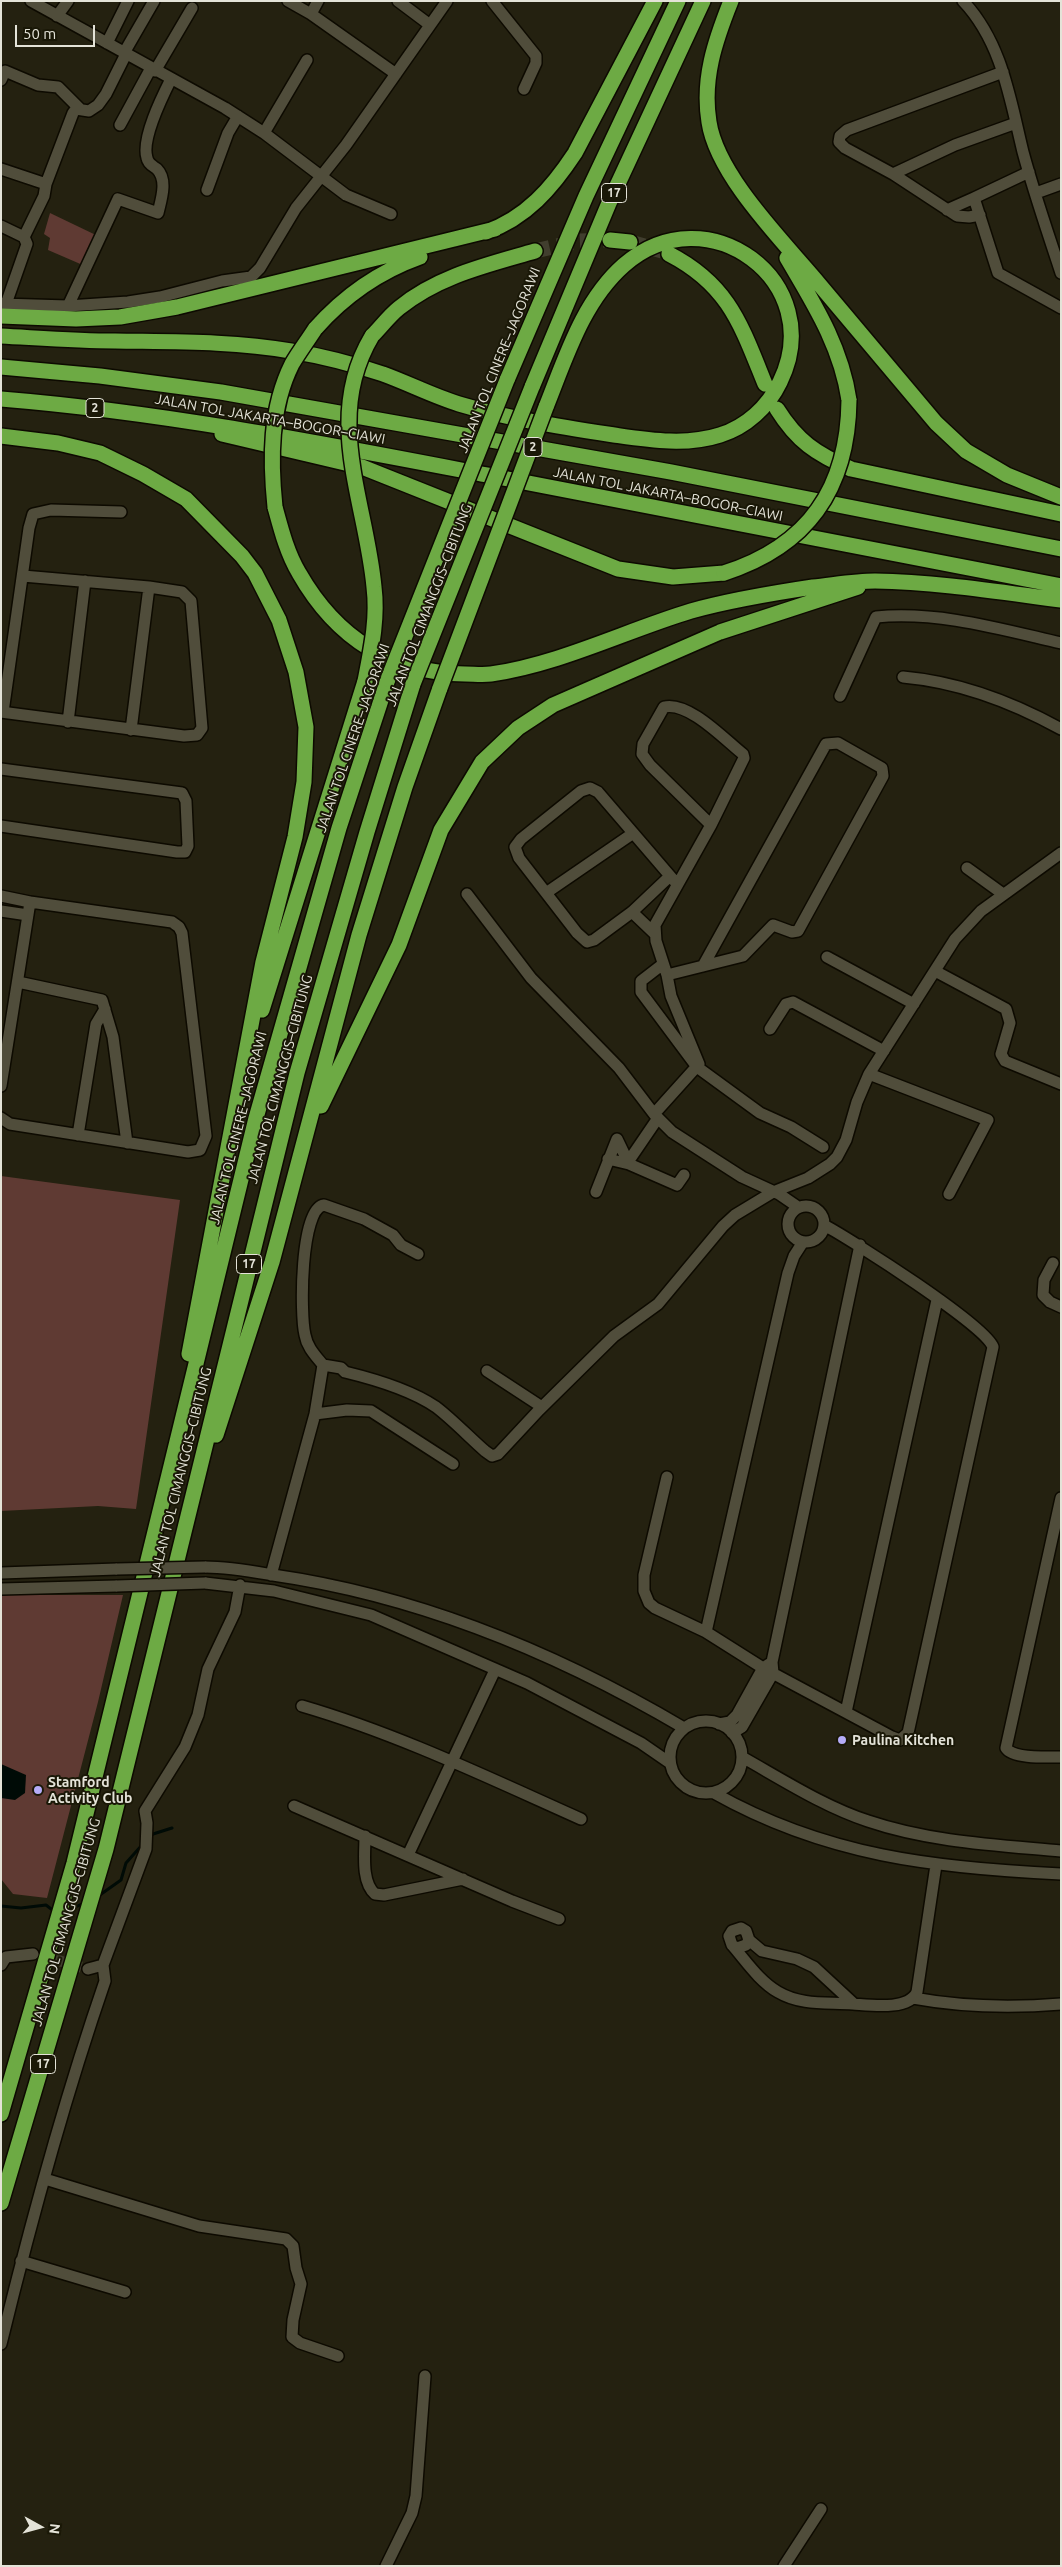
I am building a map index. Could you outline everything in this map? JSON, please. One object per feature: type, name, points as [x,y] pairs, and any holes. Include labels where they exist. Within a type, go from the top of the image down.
[{"type":"highway","points":[[655,1],[575,153],[560,176],[524,213],[495,229],[405,262],[368,281],[337,304],[315,329],[292,365],[280,401],[273,433],[270,469],[275,507],[284,540],[298,572],[318,602],[346,631],[392,662],[435,674],[490,674],[527,666],[692,611],[813,587],[874,581],[950,586],[1061,600]]},
{"type":"highway","name":"JALAN TOL CINERE–JAGORAWI","points":[[158,1520],[256,1118],[339,828],[388,679],[507,380],[586,196],[678,1]]},
{"type":"highway","name":"JALAN TOL CIMANGGIS–CIBITUNG","points":[[1,2203],[106,1849],[297,1073],[367,832],[413,684],[532,387],[609,204],[703,1]]},
{"type":"highway","points":[[731,1],[709,66],[706,94],[709,124],[716,148],[735,180],[766,222],[936,423],[966,451],[1007,476],[1061,498]]},
{"type":"highway","points":[[188,420],[227,436],[362,468],[618,569],[673,577],[724,573],[750,565],[772,553],[794,537],[816,512],[833,485],[843,459],[849,428],[849,400],[845,374],[836,346],[823,319],[766,222]]},
{"type":"highway","points":[[3,308],[76,319],[120,316],[205,301],[495,229]]},
{"type":"highway","points":[[1,336],[190,342],[268,348],[338,361],[385,375],[457,403],[509,416],[644,439],[696,440],[723,434],[749,420],[761,410],[778,388],[785,372],[791,345],[790,316],[781,292],[774,281],[754,260],[728,245],[711,240],[678,239],[644,250],[612,276],[587,312],[546,407],[440,688],[405,787],[359,935],[272,1262],[178,1556]]},
{"type":"highway","points":[[610,240],[630,242]]},
{"type":"highway","points":[[240,1076],[365,681],[375,626],[375,589],[367,531],[355,481],[348,440],[353,381],[361,356],[372,336],[398,309],[427,288],[462,273],[535,251]]},
{"type":"highway","points":[[669,254],[705,276],[724,298],[746,338],[765,384]]},
{"type":"highway","name":"JALAN TOL JAKARTA–BOGOR–CIAWI","points":[[1,367],[100,376],[221,392],[672,472],[1061,549]]},
{"type":"highway","name":"JALAN TOL JAKARTA–BOGOR–CIAWI","points":[[1,399],[92,407],[188,420],[327,444],[1061,586]]},
{"type":"highway","points":[[776,409],[802,442],[823,457],[851,469],[1061,514]]},
{"type":"highway","points":[[1,436],[58,442],[100,453],[143,474],[186,499],[242,556],[255,573],[279,620],[296,672],[306,727],[304,782],[295,837],[263,962],[240,1076],[158,1520]]},
{"type":"highway","points":[[305,1141],[399,945],[441,830],[482,762],[518,728],[553,705],[720,632],[780,611],[838,596],[874,581]]},
{"type":"highway","name":"JALAN TOL CIMANGGIS–CIBITUNG","points":[[1,2114],[74,1863],[158,1520]]},
{"type":"street","points":[[31,1],[238,116],[264,133],[321,178],[346,195],[391,214]]},
{"type":"street","points":[[57,16],[68,1]]},
{"type":"street","points":[[107,43],[128,1]]},
{"type":"street","points":[[1,80],[4,71],[38,85],[58,87],[79,108],[89,111],[98,105],[154,1]]},
{"type":"street","points":[[288,1],[311,14],[396,74]]},
{"type":"street","points":[[311,14],[318,1]]},
{"type":"street","points":[[398,1],[430,25]]},
{"type":"street","points":[[1,226],[24,237],[27,244],[3,308],[68,306],[140,300],[222,281],[251,277],[260,268],[296,208],[321,178],[447,1]]},
{"type":"street","points":[[492,1],[536,56],[536,63],[524,89]]},
{"type":"street","points":[[963,1],[988,36],[1003,72],[1029,172],[1061,273]]},
{"type":"street","points":[[120,125],[192,8]]},
{"type":"street","points":[[264,133],[307,60]]},
{"type":"street","points":[[980,214],[964,217],[946,210],[893,174],[845,148],[839,142],[840,136],[847,130],[1003,72]]},
{"type":"street","points":[[68,306],[118,199],[158,213],[163,178],[159,171],[147,160],[146,155],[152,128],[151,119],[171,79]]},
{"type":"street","points":[[24,237],[44,196],[46,184],[73,113],[79,108]]},
{"type":"street","points":[[207,190],[228,133],[238,116]]},
{"type":"street","points":[[893,174],[955,145],[1016,123]]},
{"type":"street","points":[[1,169],[46,184]]},
{"type":"street","points":[[946,210],[1029,172]]},
{"type":"street","points":[[1036,193],[1061,184]]},
{"type":"street","points":[[974,198],[998,273],[1061,308]]},
{"type":"street","points":[[23,576],[149,587],[182,592],[191,601],[201,732],[192,736],[131,730],[2,712],[29,528],[33,514],[51,510],[121,512]]},
{"type":"street","points":[[68,722],[85,581]]},
{"type":"street","points":[[131,730],[149,587]]},
{"type":"street","points":[[840,696],[876,617],[919,616],[963,620],[1061,643]]},
{"type":"street","points":[[903,677],[944,682],[985,695],[1061,729]]},
{"type":"street","points":[[629,1163],[656,1116],[697,1066],[699,1061],[680,1023],[671,996],[654,932],[657,918],[673,880],[711,825],[743,762],[743,754],[692,714],[676,707],[664,707],[643,744],[642,754],[650,766],[711,825]]},
{"type":"street","points":[[703,966],[826,744],[838,743],[882,768],[883,776],[800,929],[792,932],[773,925],[746,954],[703,966],[665,969],[642,981],[641,992],[697,1066],[760,1113],[791,1127],[823,1147]]},
{"type":"street","points":[[1,769],[182,793],[186,801],[188,846],[185,852],[177,852],[1,826]]},
{"type":"street","points":[[590,788],[598,792],[673,880],[590,942],[583,940],[577,933],[519,858],[516,844],[581,791],[590,788]]},
{"type":"street","points":[[546,893],[632,834]]},
{"type":"street","points":[[418,1254],[401,1245],[392,1235],[364,1219],[324,1205],[317,1208],[310,1220],[303,1258],[304,1334],[309,1348],[323,1364],[342,1368],[345,1372],[379,1382],[421,1398],[437,1408],[492,1456],[500,1452],[542,1407],[614,1336],[658,1304],[723,1226],[735,1215],[773,1192],[808,1178],[830,1164],[837,1157],[844,1145],[857,1102],[869,1074],[962,930],[981,911],[1061,853]]},
{"type":"street","points":[[967,868],[1003,894]]},
{"type":"street","points":[[467,894],[531,978],[618,1068],[656,1116],[672,1132],[742,1177],[773,1192],[798,1208]]},
{"type":"street","points":[[1,896],[30,902],[172,922],[179,927],[182,933],[206,1136],[200,1150],[188,1152],[10,1124],[1,1118]]},
{"type":"street","points":[[1,1086],[30,902]]},
{"type":"street","points":[[1,911],[28,915]]},
{"type":"street","points":[[632,912],[654,932]]},
{"type":"street","points":[[827,957],[914,1004]]},
{"type":"street","points":[[935,971],[1006,1009],[1010,1023],[1002,1047],[1005,1061],[1061,1084]]},
{"type":"street","points":[[18,982],[102,1000],[113,1037],[128,1143]]},
{"type":"street","points":[[770,1029],[786,1004],[793,1002],[884,1051]]},
{"type":"street","points":[[78,1135],[96,1024],[104,1009]]},
{"type":"street","points":[[869,1074],[988,1120],[949,1194]]},
{"type":"street","points":[[596,1192],[617,1139],[629,1163]]},
{"type":"street","points":[[608,1159],[629,1163],[678,1185],[684,1175]]},
{"type":"street","points":[[810,1206],[820,1212],[824,1225],[820,1236],[815,1240],[803,1242],[792,1236],[789,1230],[789,1217],[798,1208],[810,1206]]},
{"type":"street","points":[[667,1477],[645,1565],[644,1591],[655,1608],[706,1632],[898,1740],[904,1738],[908,1733],[993,1354],[992,1347],[986,1336],[938,1300],[860,1245],[824,1225]]},
{"type":"street","points":[[706,1632],[788,1273],[794,1256],[803,1242]]},
{"type":"street","points":[[732,1733],[742,1727],[770,1668],[860,1245]]},
{"type":"street","points":[[1053,1263],[1044,1280],[1043,1295],[1050,1302],[1061,1307]]},
{"type":"street","points":[[846,1712],[938,1300]]},
{"type":"street","points":[[271,1574],[315,1414],[323,1364]]},
{"type":"street","points":[[487,1371],[542,1407]]},
{"type":"street","points":[[315,1414],[354,1410],[371,1411],[453,1464]]},
{"type":"street","points":[[1061,1498],[1006,1748],[1009,1752],[1016,1755],[1061,1757]]},
{"type":"street","points":[[1,1573],[206,1567],[232,1568],[308,1579],[361,1591],[514,1641],[610,1687],[684,1728]]},
{"type":"street","points":[[1,1589],[205,1583],[240,1585],[292,1594],[357,1610],[408,1630],[597,1719],[640,1743],[670,1763]]},
{"type":"street","points":[[1,2344],[29,2229],[45,2179],[72,2077],[105,1981],[103,1965],[146,1849],[147,1823],[145,1811],[172,1771],[188,1739],[198,1715],[208,1669],[235,1612],[240,1585]]},
{"type":"street","points":[[719,1724],[730,1722],[737,1715],[770,1668]]},
{"type":"street","points":[[408,1855],[451,1760],[495,1670]]},
{"type":"street","points":[[302,1706],[348,1720],[451,1760],[581,1819]]},
{"type":"street","points":[[709,1721],[719,1724],[732,1733],[739,1744],[742,1757],[740,1769],[734,1780],[725,1788],[714,1793],[701,1793],[688,1789],[678,1781],[670,1763],[672,1745],[684,1728],[696,1722],[709,1721]]},
{"type":"street","points":[[742,1757],[829,1805],[891,1828],[966,1842],[1061,1851]]},
{"type":"street","points":[[714,1793],[751,1813],[823,1840],[882,1856],[971,1870],[1061,1874]]},
{"type":"street","points":[[294,1806],[512,1901],[558,1919]]},
{"type":"street","points":[[365,1836],[367,1879],[370,1889],[375,1894],[384,1895],[463,1879]]},
{"type":"street","points":[[854,2004],[814,1967],[797,1959],[762,1951],[749,1940],[746,1931],[736,1928],[729,1936],[732,1945],[766,1984],[786,1996],[817,2004],[854,2004],[866,2006],[904,2003],[913,1998],[917,1992],[936,1865]]},
{"type":"street","points":[[732,1945],[742,1948],[749,1940]]},
{"type":"street","points":[[749,1964],[762,1951]]},
{"type":"street","points":[[1,1965],[6,1957],[33,1954]]},
{"type":"street","points":[[88,1970],[103,1965]]},
{"type":"street","points":[[913,1998],[966,2005],[1009,2007],[1061,2004]]},
{"type":"street","points":[[45,2179],[199,2226],[286,2239],[293,2246],[296,2268],[301,2284],[293,2320],[292,2337],[300,2343],[338,2356]]},
{"type":"street","points":[[21,2261],[126,2292]]},
{"type":"street","points":[[386,2566],[412,2513],[416,2496],[425,2376]]},
{"type":"street","points":[[784,2566],[821,2508]]},
{"type":"shaded area","points":[[50,213],[100,237],[85,266],[48,250],[50,238],[44,234]]},
{"type":"shaded area","points":[[1,1176],[180,1200],[136,1509],[98,1506],[1,1511]]},
{"type":"shaded area","name":"Stamford Activity Club","points":[[1,1595],[123,1595],[98,1702],[47,1898],[13,1894],[1,1879]]},
{"type":"shaded area","points":[[1,1764],[26,1775],[25,1793],[15,1800],[1,1798]]},
{"type":"waterway","points":[[150,1837],[153,1834],[172,1828]]},
{"type":"waterway","points":[[97,1897],[121,1880],[126,1863],[142,1845]]},
{"type":"waterway","points":[[65,1912],[84,1903]]},
{"type":"waterway","points":[[1,1906],[21,1908],[46,1905],[55,1912]]},
{"type":"tunnel","points":[[535,251],[579,241],[605,240]]},
{"type":"tunnel","points":[[630,242],[662,251]]},
{"type":"tunnel","points":[[39,1955],[88,1969]]},
{"type":"place","name":"Paulina Kitchen","points":[[842,1740]]},
{"type":"place","name":"Stamford Activity Club","points":[[38,1790]]}]
